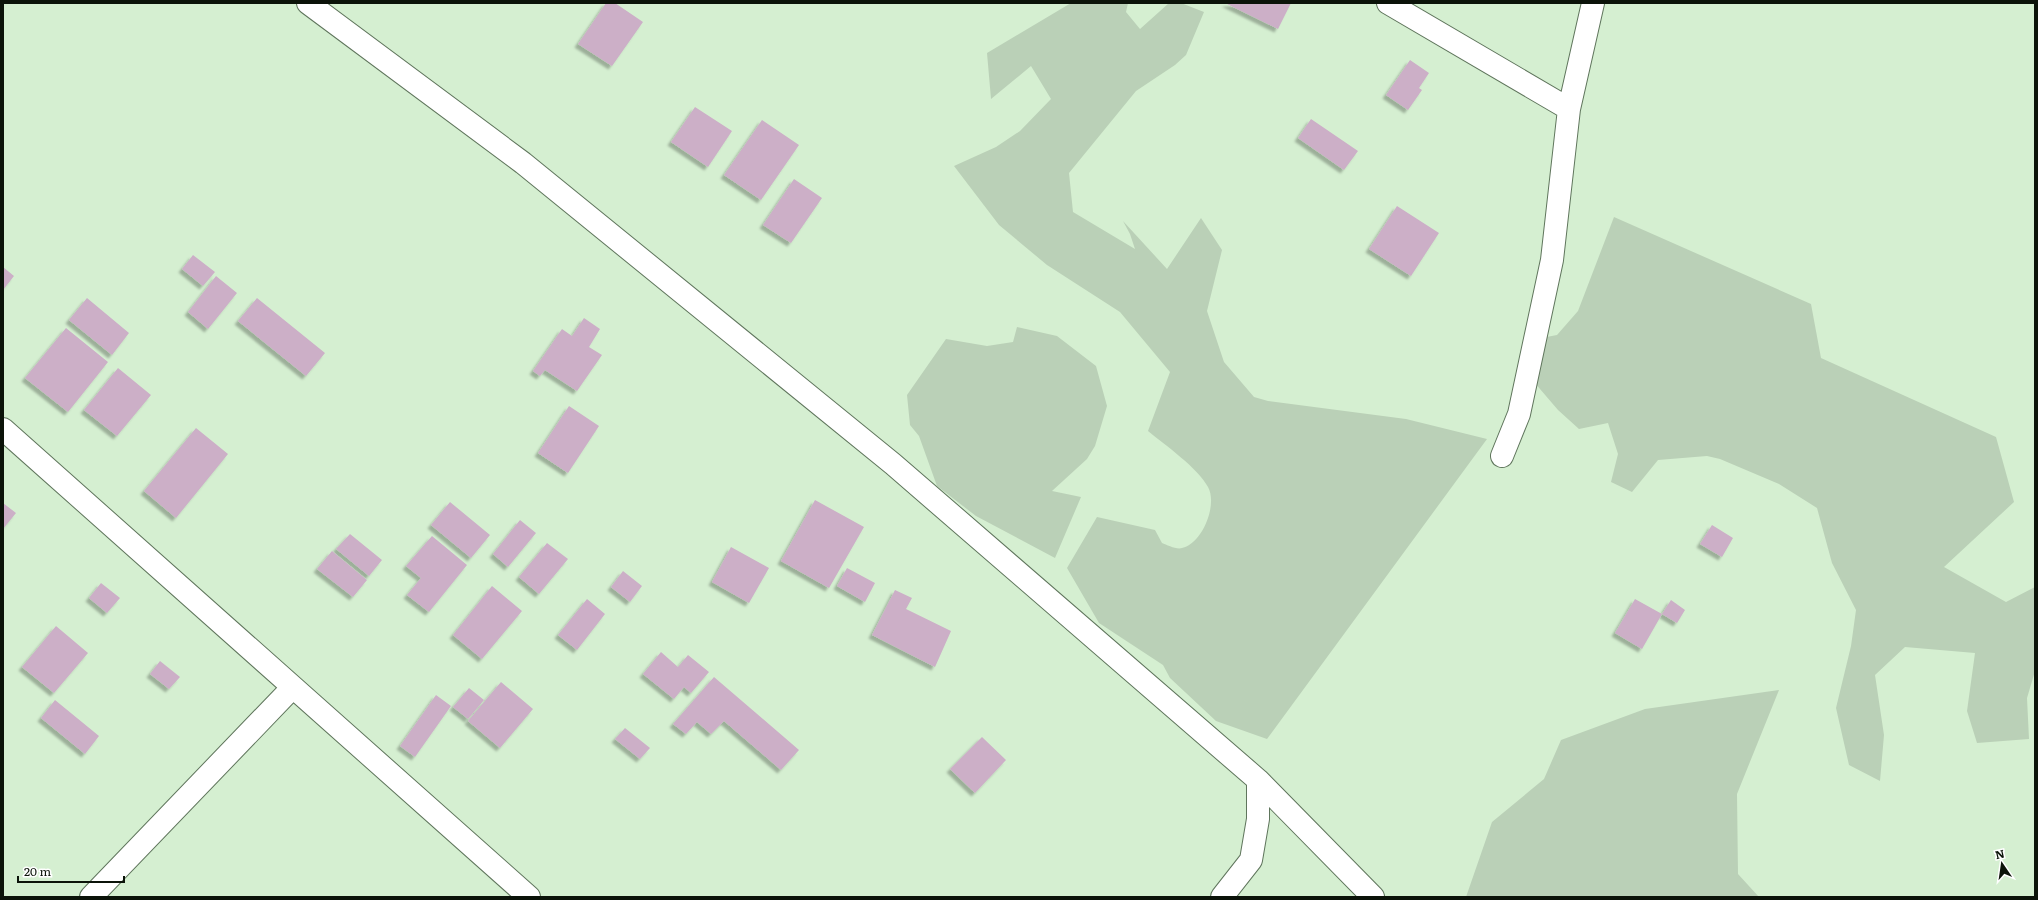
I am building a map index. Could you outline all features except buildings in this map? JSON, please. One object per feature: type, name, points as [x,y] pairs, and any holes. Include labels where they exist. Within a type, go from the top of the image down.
[{"type":"street","points":[[308,3],[523,163],[894,464],[1258,780],[1373,897]]},
{"type":"street","points":[[1388,3],[1569,109]]},
{"type":"street","points":[[1502,456],[1519,414],[1552,260],[1569,109],[1593,3]]},
{"type":"street","points":[[3,429],[292,688],[529,897]]},
{"type":"street","points":[[91,897],[292,688]]},
{"type":"street","points":[[1222,897],[1251,860],[1258,819],[1258,780]]},
{"type":"green space","points":[[1071,3],[1128,3],[1126,12],[1140,29],[1169,3],[1181,3],[1204,12],[1186,55],[1175,65],[1136,91],[1069,173],[1073,212],[1135,249],[1130,234],[1123,221],[1167,269],[1201,218],[1222,250],[1207,311],[1224,362],[1254,397],[1268,401],[1406,419],[1487,439],[1267,739],[1216,721],[1170,678],[1163,665],[1099,623],[1067,568],[1097,517],[1155,530],[1162,543],[1172,547],[1182,548],[1189,545],[1202,532],[1206,523],[1211,504],[1211,495],[1208,487],[1197,472],[1181,457],[1148,431],[1170,372],[1120,312],[1047,265],[999,225],[954,166],[996,147],[1020,131],[1051,99],[1031,66],[991,99],[987,53]]},
{"type":"green space","points":[[1614,217],[1811,304],[1821,358],[1996,437],[2014,502],[1944,567],[2006,602],[2035,587],[2035,671],[2027,698],[2029,739],[1977,743],[1967,711],[1975,653],[1905,647],[1875,675],[1884,735],[1880,781],[1849,765],[1836,708],[1851,646],[1856,610],[1832,563],[1817,508],[1779,484],[1720,459],[1707,456],[1658,460],[1632,492],[1611,482],[1618,454],[1608,423],[1579,429],[1558,410],[1528,375],[1536,339],[1557,335],[1578,311]]},
{"type":"green space","points":[[1017,327],[1057,336],[1096,366],[1107,406],[1095,446],[1087,459],[1052,491],[1081,497],[1055,558],[976,516],[937,486],[919,436],[910,425],[907,395],[946,339],[987,346],[1013,342]]},
{"type":"green space","points":[[1779,690],[1737,794],[1738,874],[1759,897],[1466,897],[1492,822],[1544,779],[1561,740],[1645,709]]}]
